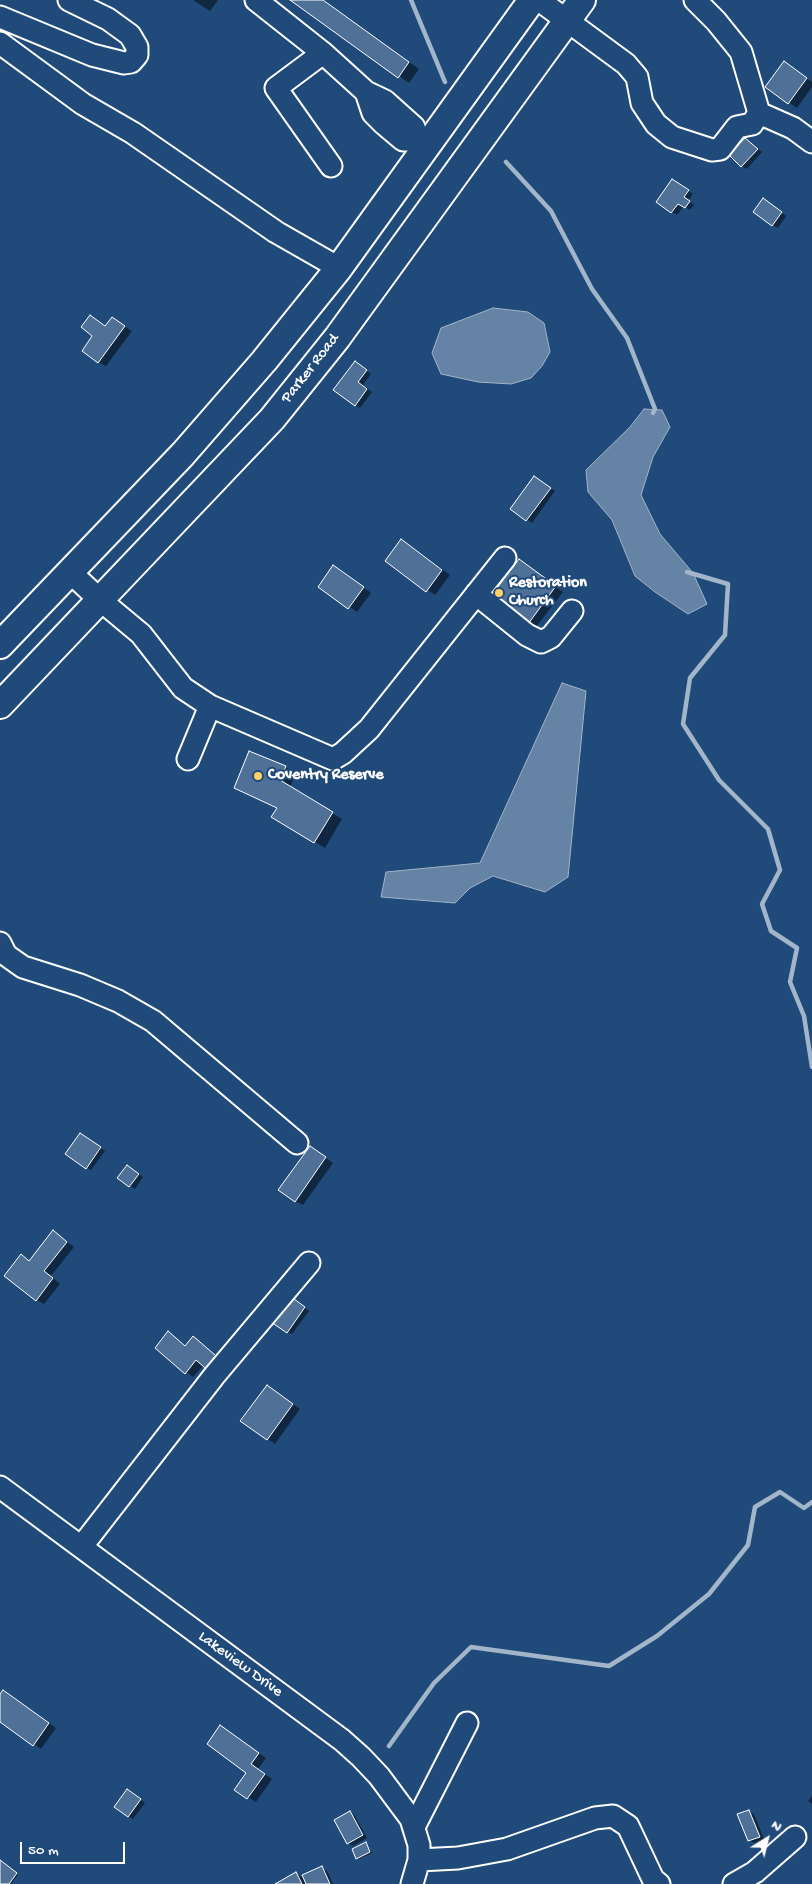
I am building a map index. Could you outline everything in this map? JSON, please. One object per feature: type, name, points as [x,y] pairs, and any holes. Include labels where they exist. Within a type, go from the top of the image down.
[{"type":"main road","points":[[0,645],[211,423],[264,361],[339,268],[422,143],[532,0]]},
{"type":"main road","name":"Parker Road","points":[[0,705],[259,432],[308,375],[582,0]]},
{"type":"street","points":[[0,17],[92,54],[124,63],[131,62],[136,55],[137,47],[130,35],[108,19],[69,0]]},
{"type":"street","points":[[256,0],[323,53],[366,92],[386,101],[414,127],[422,143]]},
{"type":"street","points":[[539,0],[626,64],[636,77],[642,103],[656,124],[672,136],[712,150],[720,149],[738,127],[752,124],[759,113],[741,52],[716,21],[695,0]]},
{"type":"street","points":[[0,43],[83,104],[134,133],[276,232],[339,268]]},
{"type":"street","points":[[323,53],[276,88],[331,166]]},
{"type":"street","points":[[759,113],[793,128],[812,142]]},
{"type":"street","points":[[70,572],[141,634],[183,688],[210,706],[333,759],[344,753],[369,729],[505,558]]},
{"type":"street","points":[[476,594],[527,634],[541,642],[551,637],[572,612]]},
{"type":"street","points":[[188,759],[210,706]]},
{"type":"street","points":[[0,943],[6,955],[23,967],[118,1001],[153,1021],[297,1144]]},
{"type":"street","points":[[82,1546],[214,1376],[309,1263]]},
{"type":"street","name":"Lakeview Drive","points":[[1,1490],[82,1546],[342,1740],[379,1776],[406,1812],[414,1827],[419,1860],[412,1884]]},
{"type":"street","points":[[414,1827],[467,1722]]},
{"type":"street","points":[[419,1860],[458,1858],[507,1849],[595,1818],[613,1816],[628,1826],[653,1879],[659,1884]]},
{"type":"street","points":[[734,1884],[755,1872],[795,1836]]},
{"type":"water","points":[[493,308],[528,312],[544,323],[550,352],[542,366],[531,378],[511,384],[478,382],[441,374],[432,353],[441,328]]},
{"type":"water","points":[[644,409],[662,410],[670,427],[653,457],[641,495],[660,534],[693,573],[707,604],[688,614],[635,576],[612,520],[588,492],[586,470],[630,427]]},
{"type":"water","points":[[562,683],[586,691],[568,877],[545,892],[493,876],[470,888],[455,903],[381,897],[386,872],[480,863]]},
{"type":"building","points":[[290,0],[323,0],[409,62],[398,78]]},
{"type":"building","points":[[784,61],[807,78],[788,104],[765,87]]},
{"type":"building","points":[[745,138],[758,149],[741,167],[729,155]]},
{"type":"building","points":[[672,179],[689,190],[684,197],[690,201],[685,208],[678,204],[671,213],[656,202]]},
{"type":"building","points":[[763,198],[782,212],[772,226],[753,212]]},
{"type":"building","points":[[90,315],[105,326],[112,317],[125,326],[98,363],[82,351],[92,336],[81,327]]},
{"type":"building","points":[[355,361],[367,370],[358,382],[367,389],[355,406],[333,390]]},
{"type":"building","points":[[534,476],[551,488],[526,521],[510,509]]},
{"type":"building","points":[[401,539],[442,570],[426,592],[385,561]]},
{"type":"building","points":[[519,559],[556,586],[528,624],[491,596]]},
{"type":"building","points":[[333,565],[364,587],[348,609],[318,587]]},
{"type":"building","points":[[249,751],[286,766],[280,780],[333,812],[314,843],[271,817],[277,808],[234,788]]},
{"type":"building","points":[[80,1133],[101,1147],[86,1169],[65,1154]]},
{"type":"building","points":[[310,1146],[326,1157],[295,1202],[278,1190]]},
{"type":"building","points":[[127,1165],[139,1174],[129,1187],[117,1178]]},
{"type":"building","points":[[53,1230],[67,1242],[44,1271],[53,1278],[36,1301],[4,1276],[21,1254],[29,1261]]},
{"type":"building","points":[[290,1296],[305,1307],[287,1333],[271,1322]]},
{"type":"building","points":[[168,1331],[185,1346],[193,1336],[222,1361],[212,1374],[196,1360],[185,1374],[155,1348]]},
{"type":"building","points":[[267,1385],[293,1404],[267,1440],[240,1421]]},
{"type":"building","points":[[3,1690],[49,1723],[33,1746],[0,1722],[0,1694]]},
{"type":"building","points":[[220,1725],[259,1753],[251,1764],[265,1774],[247,1799],[234,1790],[246,1773],[207,1744]]},
{"type":"building","points":[[127,1789],[141,1799],[128,1817],[114,1807]]},
{"type":"building","points":[[749,1810],[760,1837],[748,1841],[737,1814]]},
{"type":"building","points":[[350,1811],[363,1835],[347,1844],[334,1820]]},
{"type":"building","points":[[366,1842],[370,1852],[356,1859],[352,1849]]},
{"type":"building","points":[[0,1860],[17,1873],[9,1884],[0,1884]]},
{"type":"building","points":[[322,1866],[330,1884],[306,1884],[302,1875]]},
{"type":"building","points":[[296,1872],[302,1884],[275,1884]]},
{"type":"waterway","points":[[411,0],[445,82]]},
{"type":"waterway","points":[[506,162],[551,211],[592,289],[627,338],[655,409],[653,413]]},
{"type":"waterway","points":[[687,572],[728,584],[725,635],[690,678],[683,724],[719,780],[768,829],[780,870],[762,904],[771,931],[797,948],[790,982],[804,1016],[812,1067]]},
{"type":"waterway","points":[[389,1746],[434,1683],[471,1647],[609,1666],[657,1636],[709,1594],[748,1545],[755,1507],[780,1492],[804,1508],[812,1502]]},
{"type":"place","name":"Restoration Church","points":[[499,593]]},
{"type":"place","name":"Coventry Reserve","points":[[258,776]]}]
